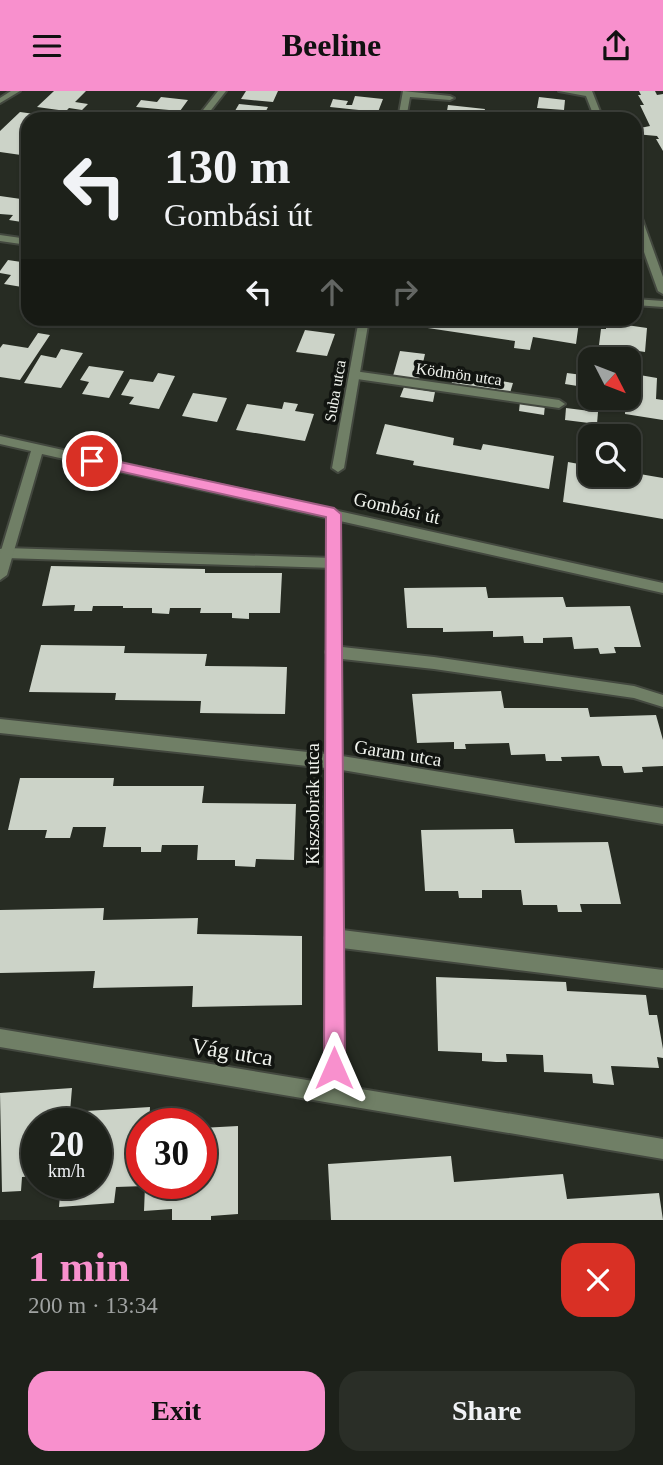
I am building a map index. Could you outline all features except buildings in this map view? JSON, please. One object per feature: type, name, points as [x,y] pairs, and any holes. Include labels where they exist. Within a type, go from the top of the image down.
[{"type":"street","points":[[0,101],[16,91]]},
{"type":"street","points":[[206,112],[222,91]]},
{"type":"street","points":[[563,91],[588,92],[595,112]]},
{"type":"street","points":[[403,112],[407,92],[450,98]]},
{"type":"street","points":[[642,236],[663,291]]},
{"type":"street","points":[[0,238],[21,241]]},
{"type":"street","points":[[642,302],[663,304]]},
{"type":"street","name":"Suba utca","points":[[338,468],[363,326]]},
{"type":"street","name":"Ködmön utca","points":[[354,375],[559,404]]},
{"type":"street","name":"Gombási út","points":[[0,440],[663,588]]},
{"type":"street","points":[[0,575],[2,553],[38,449]]},
{"type":"street","name":"Kiszsobrák utca","points":[[334,514],[334,1094]]},
{"type":"street","points":[[2,553],[334,563]]},
{"type":"street","points":[[333,652],[474,668],[634,692],[663,701]]},
{"type":"street","name":"Garam utca","points":[[0,726],[333,762],[663,816]]},
{"type":"street","points":[[334,938],[663,979]]},
{"type":"street","name":"Vág utca","points":[[0,1038],[663,1149]]},
{"type":"route","points":[[92,461],[334,514],[334,1068]]}]
